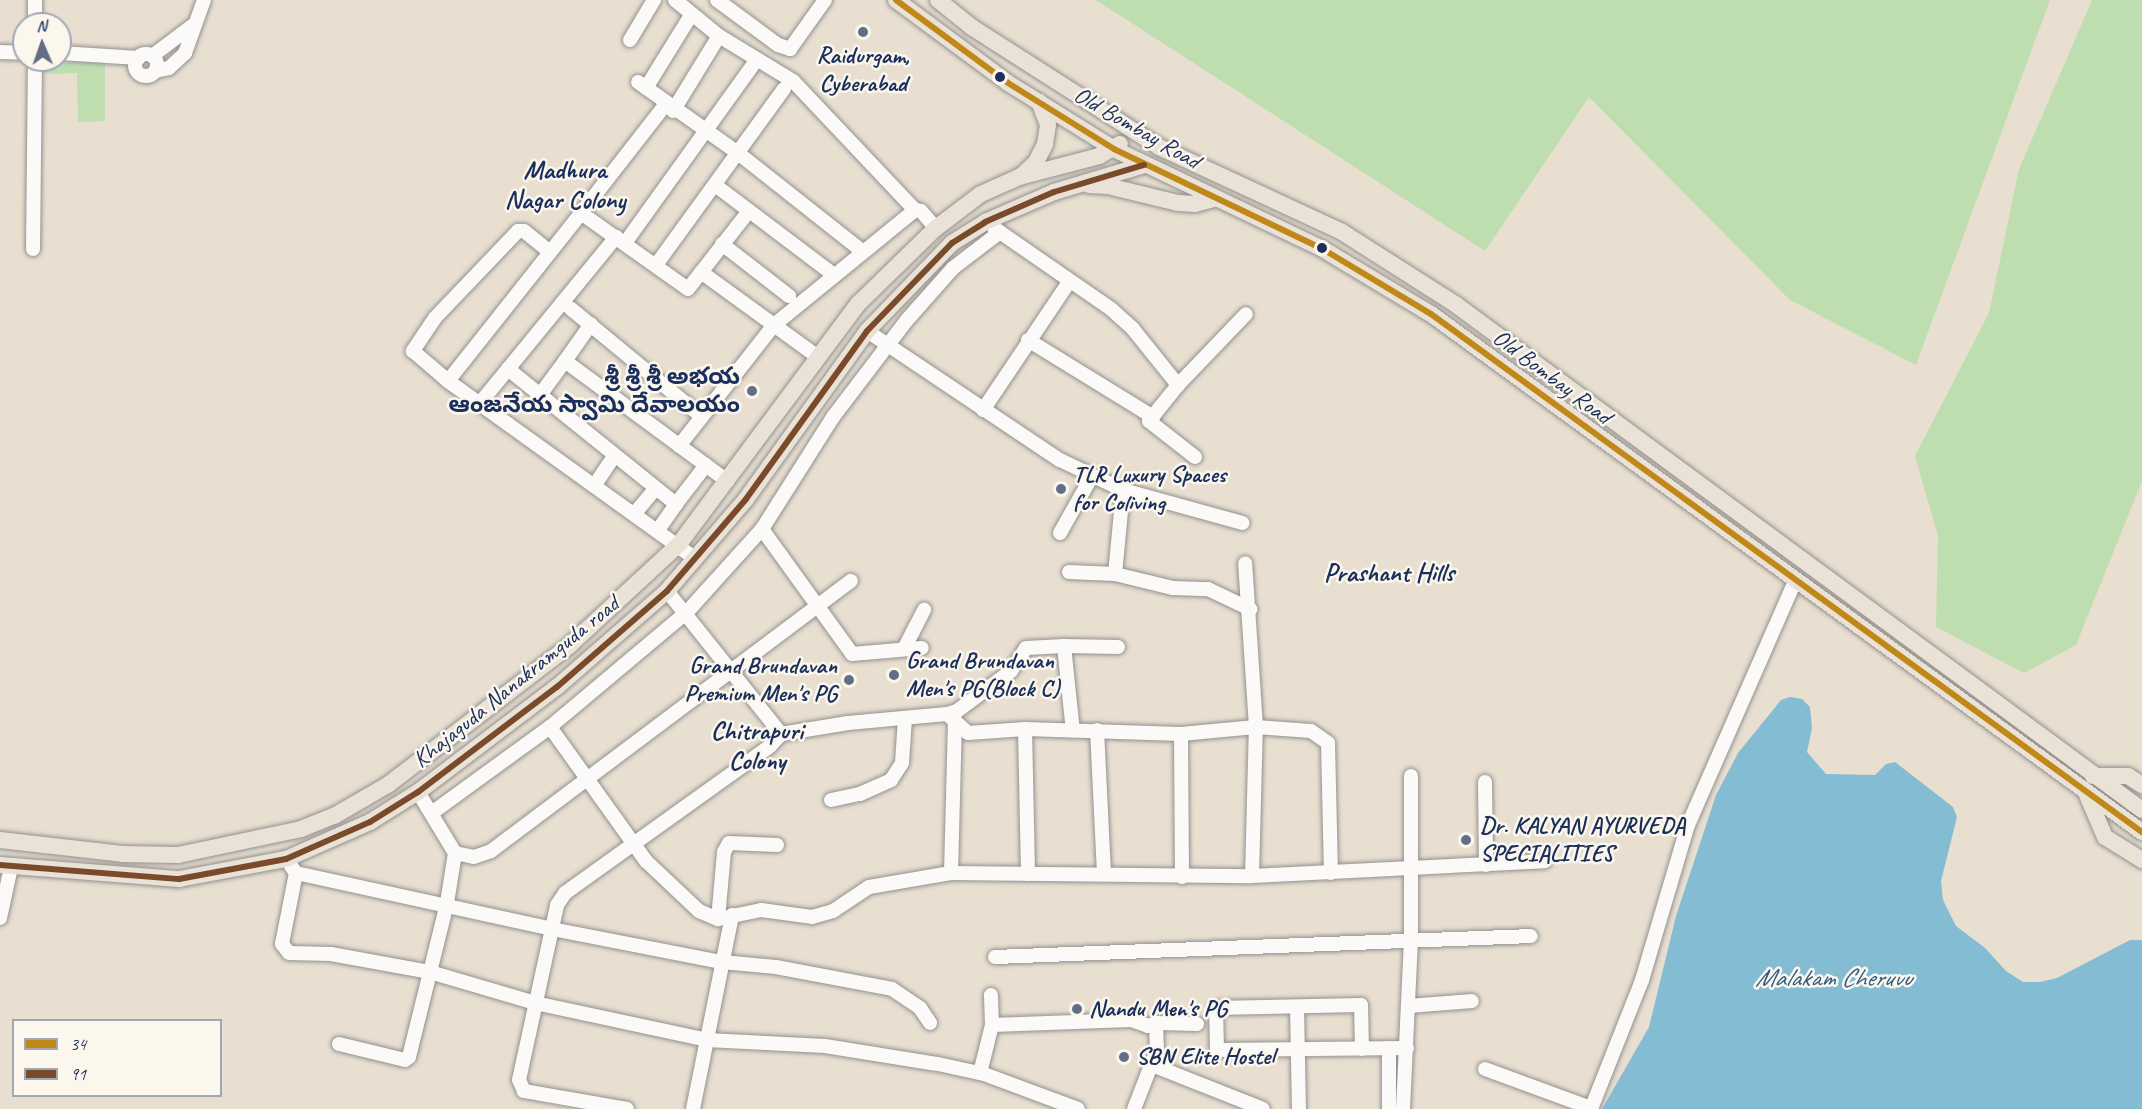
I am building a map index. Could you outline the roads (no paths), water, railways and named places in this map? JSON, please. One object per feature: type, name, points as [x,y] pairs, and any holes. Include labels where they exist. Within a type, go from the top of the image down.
[{"type":"main road","points":[[896,0],[1107,153],[1144,165],[1321,248],[1431,314],[2086,795],[2142,832]]},
{"type":"main road","name":"Old Bombay Road","points":[[938,0],[973,28],[1159,147],[1342,232],[1455,304],[2138,808]]},
{"type":"main road","points":[[1019,177],[1035,162],[1045,144],[1048,125],[1039,102]]},
{"type":"main road","points":[[1107,153],[1133,130]]},
{"type":"main road","points":[[1144,165],[1159,147]]},
{"type":"main road","points":[[1107,153],[1108,175]]},
{"type":"main road","name":"Khajaguda Nanakramguda road","points":[[0,840],[122,854],[178,855],[279,836],[334,816],[388,784],[554,658],[679,544],[864,298],[936,228],[981,194],[1019,177],[1107,153]]},
{"type":"main road","name":"Khajaguda Nanakramguda road","points":[[6,866],[179,879],[291,866],[370,822],[418,792],[557,687],[668,591],[746,499],[867,331],[923,269],[952,243],[985,222],[1076,185],[1144,165]]},
{"type":"main road","points":[[1076,185],[1108,186],[1178,203],[1195,204],[1214,199]]},
{"type":"main road","points":[[2093,776],[2128,776],[2142,784]]},
{"type":"main road","points":[[2086,795],[2105,837],[2142,860]]},
{"type":"street","points":[[192,26],[136,64],[139,73],[149,76],[169,68],[185,53],[192,26],[204,0]]},
{"type":"street","points":[[630,40],[654,0]]},
{"type":"street","points":[[675,0],[719,36],[793,81],[915,210],[921,211],[936,228]]},
{"type":"street","points":[[717,0],[778,45],[790,49],[825,0]]},
{"type":"street","points":[[692,15],[642,85],[738,153],[862,251]]},
{"type":"street","points":[[448,381],[581,213],[670,107],[719,36]]},
{"type":"street","points":[[72,54],[145,57],[157,61],[155,72]]},
{"type":"street","points":[[480,403],[620,240],[705,131],[757,59]]},
{"type":"street","points":[[33,249],[35,72]]},
{"type":"street","points":[[656,265],[784,88]]},
{"type":"street","points":[[715,185],[834,275]]},
{"type":"street","points":[[679,446],[774,325],[915,210]]},
{"type":"street","points":[[581,213],[688,289],[749,211]]},
{"type":"street","points":[[985,222],[1133,329],[1178,385]]},
{"type":"street","points":[[550,252],[524,231],[518,231],[435,318],[413,351],[448,381],[679,544],[696,559]]},
{"type":"street","points":[[433,812],[550,727],[687,612],[762,529],[833,417],[886,346],[953,268],[1000,232]]},
{"type":"street","points":[[722,244],[789,296]]},
{"type":"street","points":[[701,272],[818,357]]},
{"type":"street","points":[[982,410],[1069,282]]},
{"type":"street","points":[[570,308],[701,416]]},
{"type":"street","points":[[1195,457],[1149,421],[1178,385],[1246,314]]},
{"type":"street","points":[[540,395],[591,324]]},
{"type":"street","points":[[867,331],[982,410],[1092,476],[1123,490],[1243,523]]},
{"type":"street","points":[[1028,340],[1153,417]]},
{"type":"street","points":[[565,361],[727,481]]},
{"type":"street","points":[[508,369],[654,489],[676,504]]},
{"type":"street","points":[[594,486],[614,456]]},
{"type":"street","points":[[658,530],[706,465]]},
{"type":"street","points":[[1060,533],[1092,476]]},
{"type":"street","points":[[635,513],[654,489]]},
{"type":"street","points":[[1115,574],[1123,490]]},
{"type":"street","points":[[762,529],[852,654],[905,647],[922,648]]},
{"type":"street","points":[[1245,563],[1250,609],[1248,638],[1256,728],[1252,876]]},
{"type":"street","points":[[1069,572],[1115,574],[1173,588],[1208,589],[1250,609]]},
{"type":"street","points":[[455,853],[474,856],[491,851],[729,669],[851,581]]},
{"type":"street","points":[[1485,1069],[1591,1108],[1642,980],[1688,825],[1795,581]]},
{"type":"street","points":[[668,591],[687,612],[781,734]]},
{"type":"street","points":[[905,647],[924,610]]},
{"type":"street","points":[[1065,646],[1073,731]]},
{"type":"street","points":[[951,873],[951,718],[957,711],[1011,671],[1026,648],[1118,647]]},
{"type":"street","points":[[627,1109],[524,1091],[519,1080],[560,899],[634,846],[781,734],[905,718],[951,718],[968,733],[1025,729],[1181,734],[1256,728],[1311,731],[1328,742],[1331,873]]},
{"type":"street","points":[[831,800],[860,794],[891,780],[903,763],[905,718]]},
{"type":"street","points":[[550,727],[634,846],[684,899],[699,911],[718,919],[761,910],[812,917],[833,911],[869,887],[951,873],[1104,872],[1182,877],[1252,876],[1545,861]]},
{"type":"street","points":[[1025,729],[1028,874]]},
{"type":"street","points":[[1097,730],[1104,872]]},
{"type":"street","points":[[1181,734],[1182,877]]},
{"type":"street","points":[[1403,1109],[1411,941],[1411,776]]},
{"type":"street","points":[[1485,782],[1486,865]]},
{"type":"street","points":[[339,1044],[405,1060],[447,903],[455,853],[433,812],[418,792]]},
{"type":"street","points":[[718,919],[724,852],[729,843],[777,845]]},
{"type":"street","points":[[0,918],[6,866]]},
{"type":"street","points":[[930,1023],[920,1008],[892,989],[776,967],[722,962],[552,928],[291,866],[282,944],[290,953],[331,954],[430,972],[536,1003],[707,1040],[825,1046],[981,1073],[1078,1109]]},
{"type":"street","points":[[693,1109],[732,915]]},
{"type":"street","points":[[995,957],[1531,936]]},
{"type":"street","points":[[981,1073],[992,1025],[991,995]]},
{"type":"street","points":[[1409,1006],[1472,1001]]},
{"type":"street","points":[[1362,1048],[1361,1005],[1216,1008],[1217,1050],[1407,1048]]},
{"type":"street","points":[[1297,1007],[1299,1109]]},
{"type":"street","points":[[992,1025],[1131,1020],[1148,1026],[1156,1023],[1197,1024]]},
{"type":"street","points":[[1134,1109],[1152,1065],[1156,1023]]},
{"type":"street","points":[[1389,1048],[1389,1109]]},
{"type":"street","points":[[1152,1065],[1263,1109]]},
{"type":"water","name":"Malakam Cheruvu","points":[[1790,697],[1802,699],[1810,707],[1812,728],[1807,752],[1826,774],[1875,775],[1886,764],[1895,762],[1953,807],[1957,817],[1941,881],[1943,900],[1956,926],[1985,948],[2006,971],[2023,982],[2040,982],[2057,978],[2130,940],[2142,940],[2142,1109],[1602,1109],[1649,1027],[1676,916],[1716,795],[1738,753],[1781,700]]},
{"type":"place","name":"Raidurgam, Cyberabad","points":[[863,32]]},
{"type":"place","name":"శ్రీ శ్రీ శ్రీ అభయ ఆంజనేయ స్వామి దేవాలయం","points":[[752,391]]},
{"type":"place","name":"TLR Luxury Spaces for Coliving","points":[[1061,489]]},
{"type":"place","name":"Grand Brundavan Men's PG(Block C)","points":[[894,675]]},
{"type":"place","name":"Grand Brundavan Premium Men's PG","points":[[849,680]]},
{"type":"place","name":"Dr. KALYAN AYURVEDA SPECIALITIES","points":[[1466,840]]},
{"type":"place","name":"Nandu Men's PG","points":[[1077,1009]]},
{"type":"place","name":"SBN Elite Hostel","points":[[1124,1057]]},
{"type":"district","name":"Madhura Nagar Colony","points":[[565,185]]},
{"type":"district","name":"Prashant Hills","points":[[1389,573]]},
{"type":"district","name":"Chitrapuri Colony","points":[[757,746]]}]
